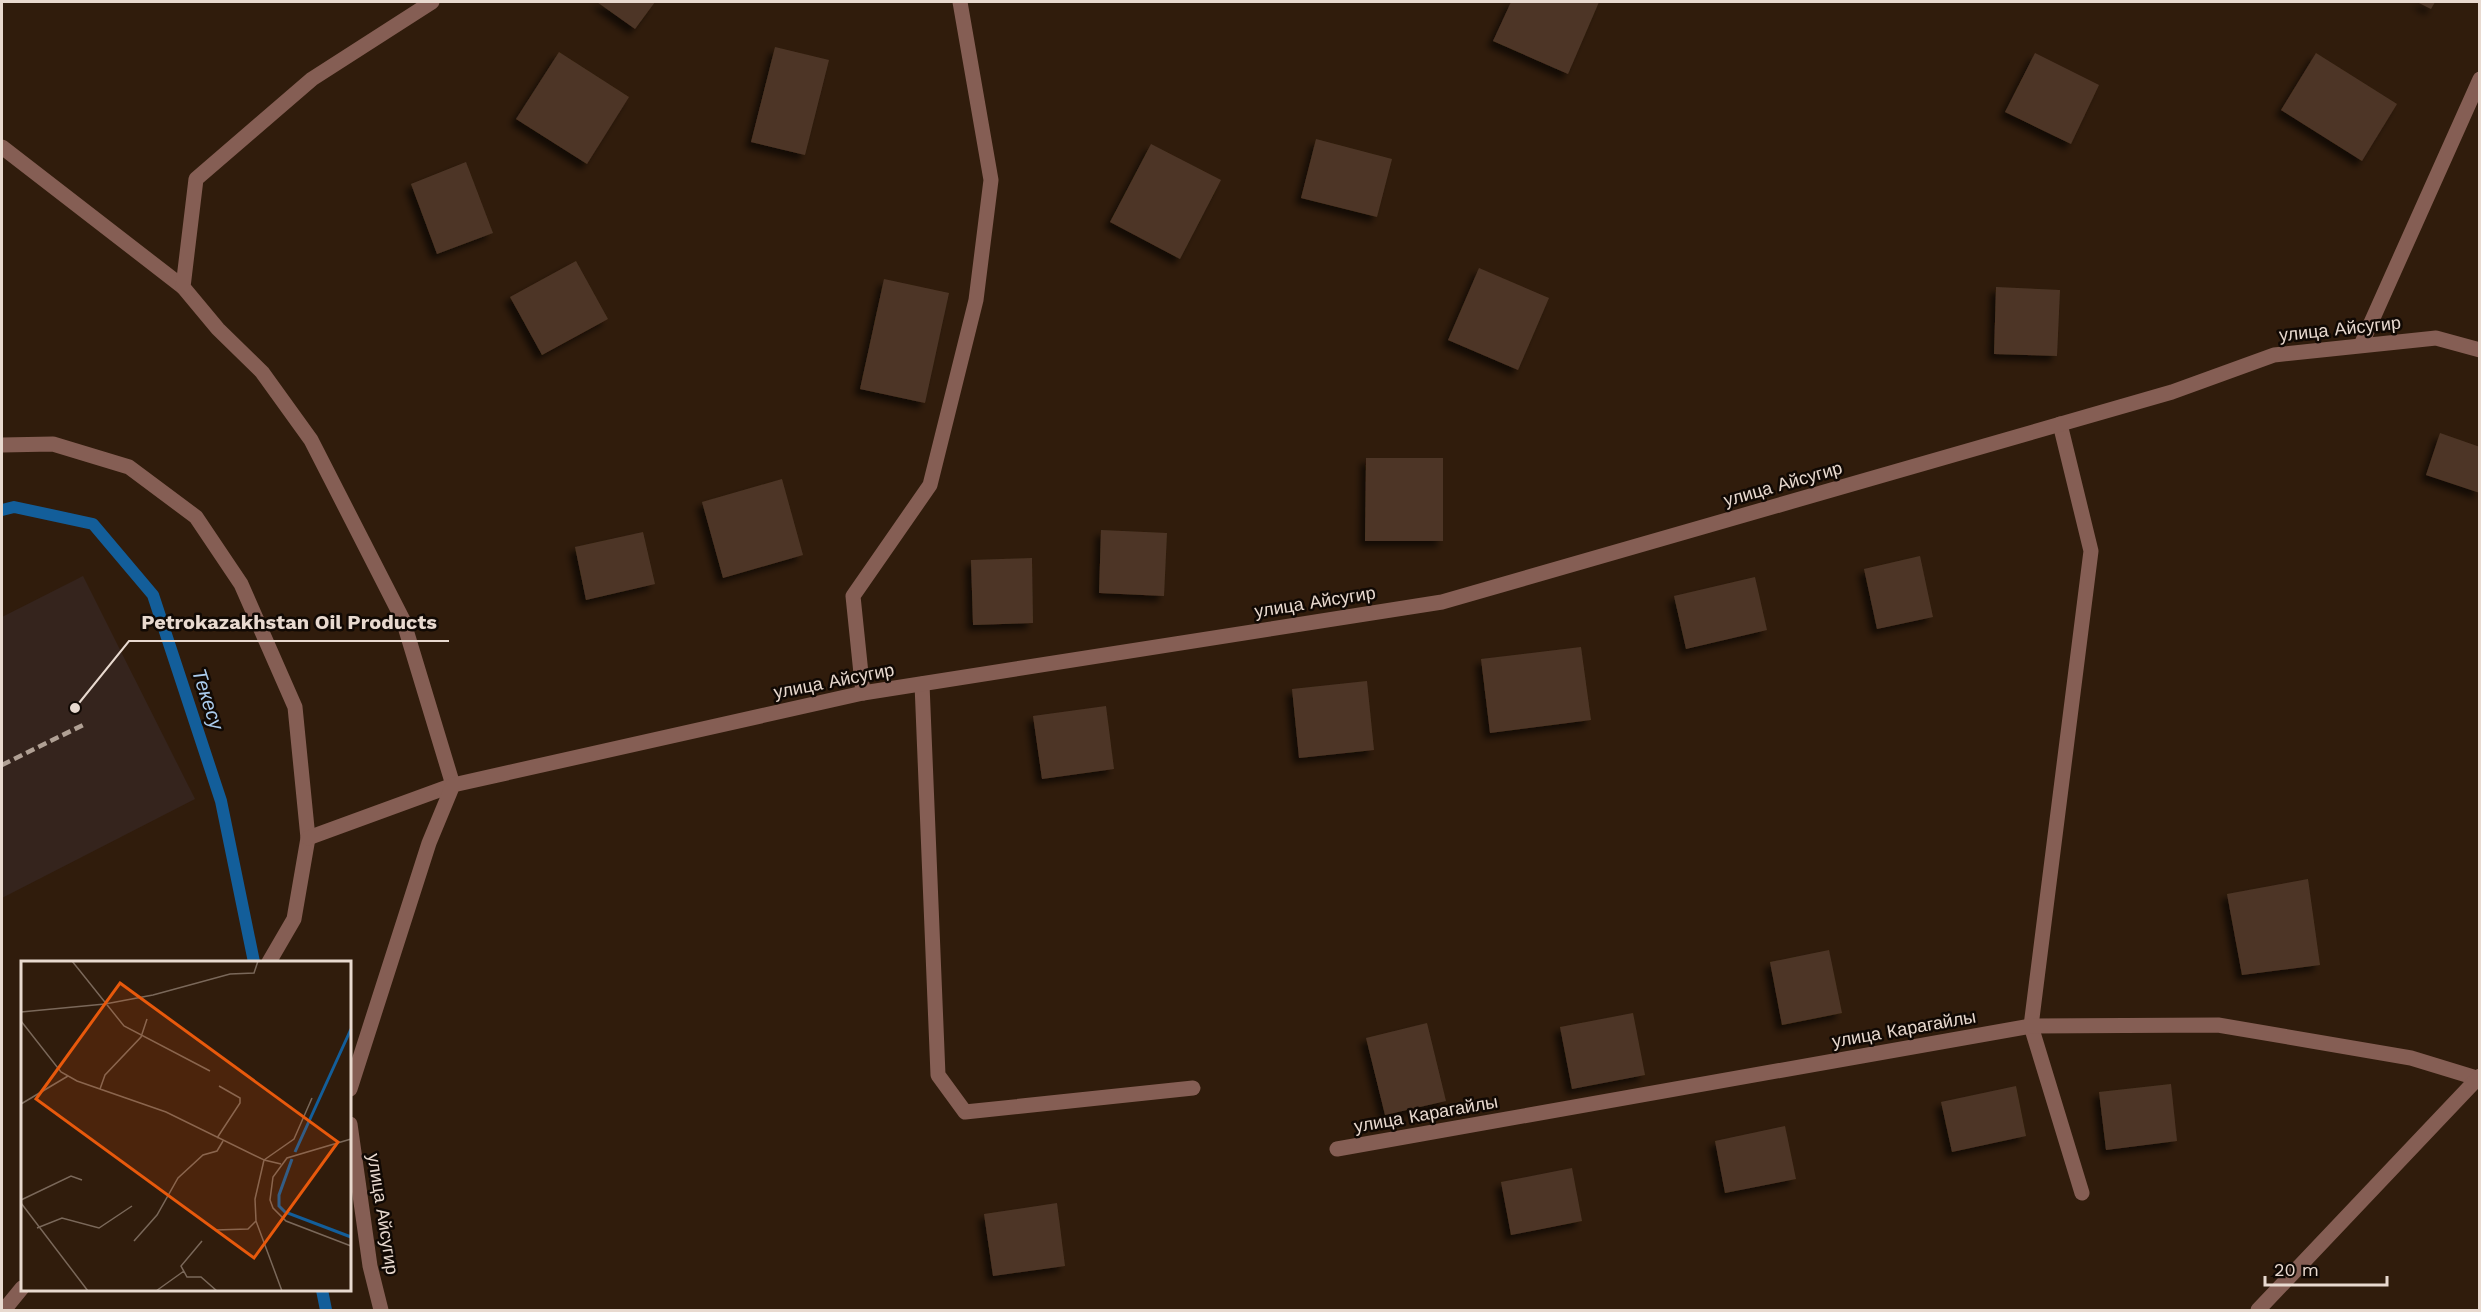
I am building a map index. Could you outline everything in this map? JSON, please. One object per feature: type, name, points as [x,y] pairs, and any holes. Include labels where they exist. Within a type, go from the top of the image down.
[{"type":"street","points":[[183,287],[196,179],[312,80],[432,2]]},
{"type":"street","points":[[863,693],[853,596],[930,485],[976,300],[991,180],[960,2]]},
{"type":"street","points":[[2361,345],[2480,79]]},
{"type":"street","points":[[2,147],[183,287],[218,329],[262,372],[311,440],[403,620],[453,784],[429,843],[351,1086]]},
{"type":"street","name":"улица Айсугир","points":[[308,838],[453,784],[863,693],[1442,602],[2172,392],[2274,355],[2436,338],[2480,350]]},
{"type":"street","points":[[2060,424],[2091,551],[2031,1026],[2082,1193]]},
{"type":"street","points":[[2,445],[53,444],[129,467],[196,517],[241,584],[295,707],[308,838],[294,920],[270,961]]},
{"type":"street","points":[[922,684],[938,1075],[965,1112],[1193,1088]]},
{"type":"street","name":"улица Карагайлы","points":[[1336,1149],[2031,1026],[2218,1025],[2410,1058],[2479,1078]]},
{"type":"street","points":[[2258,1311],[2479,1078]]},
{"type":"street","name":"улица Айсугир","points":[[351,1131],[370,1266],[381,1311]]},
{"type":"street","points":[[4,1311],[21,1289]]},
{"type":"shaded area","points":[[83,576],[195,799],[2,898],[2,617]]},
{"type":"building","points":[[597,2],[655,2],[635,29]]},
{"type":"building","points":[[1511,2],[1599,2],[1568,74],[1493,41]]},
{"type":"building","points":[[2417,2],[2435,2],[2431,9]]},
{"type":"building","points":[[775,47],[829,60],[805,155],[751,142]]},
{"type":"building","points":[[559,52],[629,97],[587,164],[516,119]]},
{"type":"building","points":[[2035,53],[2099,85],[2071,144],[2005,112]]},
{"type":"building","points":[[2316,53],[2397,104],[2362,161],[2281,110]]},
{"type":"building","points":[[1316,139],[1392,159],[1377,217],[1301,198]]},
{"type":"building","points":[[1151,144],[1221,180],[1180,259],[1110,222]]},
{"type":"building","points":[[466,162],[493,233],[437,254],[411,184]]},
{"type":"building","points":[[576,261],[608,319],[542,355],[510,297]]},
{"type":"building","points":[[1479,268],[1549,298],[1518,370],[1448,340]]},
{"type":"building","points":[[884,279],[949,293],[925,403],[860,389]]},
{"type":"building","points":[[1996,287],[2060,290],[2057,356],[1994,354]]},
{"type":"building","points":[[2440,433],[2480,447],[2480,493],[2426,475]]},
{"type":"building","points":[[1366,458],[1443,458],[1443,541],[1365,541]]},
{"type":"building","points":[[782,479],[803,555],[723,578],[702,502]]},
{"type":"building","points":[[1101,530],[1167,533],[1164,596],[1099,593]]},
{"type":"building","points":[[643,532],[655,584],[586,600],[575,547]]},
{"type":"building","points":[[1920,556],[1933,617],[1877,629],[1864,569]]},
{"type":"building","points":[[1032,558],[1033,623],[973,625],[971,560]]},
{"type":"building","points":[[1755,577],[1767,630],[1686,649],[1674,596]]},
{"type":"building","points":[[1581,647],[1591,720],[1490,733],[1481,659]]},
{"type":"building","points":[[1367,681],[1374,750],[1299,758],[1292,689]]},
{"type":"building","points":[[1106,706],[1114,769],[1042,779],[1033,716]]},
{"type":"building","points":[[2308,879],[2320,965],[2242,975],[2227,894]]},
{"type":"building","points":[[1829,950],[1842,1013],[1782,1025],[1770,962]]},
{"type":"building","points":[[1633,1013],[1645,1075],[1572,1089],[1560,1027]]},
{"type":"building","points":[[1427,1023],[1446,1101],[1385,1115],[1366,1038]]},
{"type":"building","points":[[2171,1084],[2177,1141],[2106,1150],[2099,1092]]},
{"type":"building","points":[[2016,1086],[2026,1136],[1952,1152],[1941,1102]]},
{"type":"building","points":[[1785,1126],[1796,1179],[1725,1193],[1715,1141]]},
{"type":"building","points":[[1572,1168],[1582,1221],[1511,1235],[1501,1182]]},
{"type":"building","points":[[1057,1203],[1065,1266],[993,1276],[984,1214]]},
{"type":"waterway","name":"Текесу","points":[[2,510],[14,507],[93,524],[153,595],[221,801],[254,961]]},
{"type":"waterway","name":"Текесу","points":[[322,1291],[326,1310]]},
{"type":"railway","points":[[2,765],[83,725]]},
{"type":"place","name":"Petrokazakhstan Oil Products","points":[[75,708]]}]
